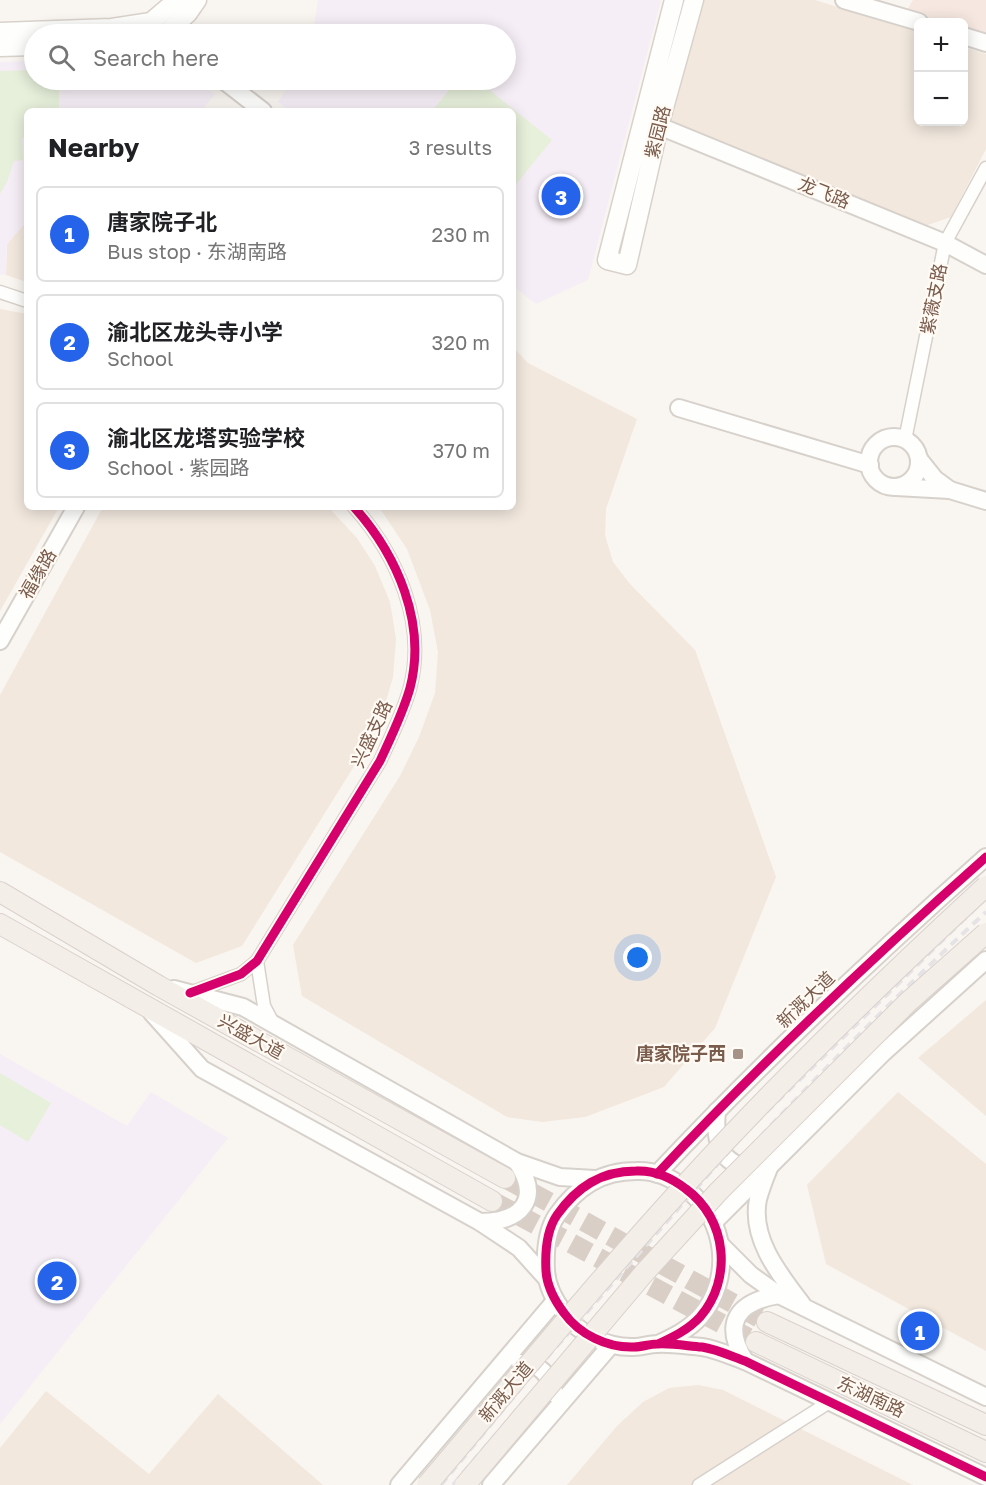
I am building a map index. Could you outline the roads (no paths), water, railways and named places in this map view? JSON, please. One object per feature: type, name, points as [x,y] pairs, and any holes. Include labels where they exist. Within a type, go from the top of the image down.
[{"type":"main road","points":[[161,24],[177,0]]},
{"type":"main road","points":[[166,24],[188,13],[197,0]]},
{"type":"main road","name":"紫园路","points":[[674,0],[606,260],[627,265],[659,126],[694,0]]},
{"type":"main road","points":[[0,32],[24,31]]},
{"type":"main road","points":[[0,47],[24,46]]},
{"type":"main road","name":"新溉大道","points":[[427,1485],[622,1254],[698,1171],[888,976],[986,886]]},
{"type":"main road","name":"兴盛大道","points":[[0,891],[159,986],[511,1170]]},
{"type":"main road","name":"兴盛大道","points":[[0,924],[492,1201]]},
{"type":"main road","name":"新溉大道","points":[[465,1485],[645,1272],[719,1191],[908,1002],[986,933]]},
{"type":"main road","name":"东湖南路","points":[[767,1322],[986,1425]]},
{"type":"main road","name":"东湖南路","points":[[756,1342],[986,1452]]},
{"type":"street","points":[[844,0],[914,21]]},
{"type":"street","points":[[968,38],[986,43]]},
{"type":"street","points":[[236,90],[259,108]]},
{"type":"street","name":"龙飞路","points":[[659,126],[945,243],[986,265]]},
{"type":"street","name":"紫薇支路","points":[[905,440],[945,243],[986,168]]},
{"type":"street","points":[[0,292],[24,300]]},
{"type":"street","points":[[679,408],[870,465]]},
{"type":"street","points":[[950,490],[935,479],[919,459],[912,444],[905,440],[897,438],[881,441],[871,453],[870,465],[874,477],[880,483],[895,487],[950,490],[986,501]]},
{"type":"street","points":[[895,487],[910,481],[916,475],[919,459]]},
{"type":"street","name":"福缘路","points":[[0,641],[74,510]]},
{"type":"street","name":"兴盛支路","points":[[256,961],[380,761],[410,687],[414,654],[414,620],[405,593],[375,531],[357,510]]},
{"type":"street","name":"新溉大道","points":[[657,1174],[717,1111],[871,959],[986,857]]},
{"type":"street","points":[[714,1222],[913,1023],[986,960]]},
{"type":"street","points":[[190,993],[231,979],[256,961],[262,999],[273,1024]]},
{"type":"street","points":[[159,986],[243,1007],[527,1178],[528,1196],[519,1213],[501,1222],[480,1222]]},
{"type":"street","points":[[145,1006],[202,1069],[480,1222],[519,1248],[547,1279]]},
{"type":"street","points":[[717,1111],[715,1130],[718,1146],[723,1152],[735,1163],[751,1167],[770,1164]]},
{"type":"street","points":[[770,1164],[758,1201],[761,1238],[776,1270],[806,1309]]},
{"type":"street","points":[[511,1170],[595,1179]]},
{"type":"street","points":[[658,1344],[686,1329],[699,1317],[714,1296],[721,1271],[721,1245],[714,1222],[698,1197],[673,1179],[645,1170],[619,1171],[595,1179],[570,1196],[554,1221],[545,1249],[547,1279],[555,1301],[570,1321],[588,1335],[611,1344],[634,1347],[658,1344],[705,1348],[745,1361],[828,1403],[986,1477]]},
{"type":"street","points":[[721,1245],[751,1275],[779,1296],[986,1397]]},
{"type":"street","points":[[745,1361],[736,1346],[733,1326],[742,1310],[758,1299],[779,1296]]},
{"type":"street","name":"新溉大道","points":[[399,1485],[555,1301]]},
{"type":"street","points":[[491,1485],[611,1344]]},
{"type":"street","points":[[495,1372],[514,1362],[533,1363],[549,1376],[555,1393],[551,1415]]},
{"type":"street","points":[[699,1485],[828,1403]]},
{"type":"tunnel","points":[[505,1178],[767,1322]]},
{"type":"tunnel","points":[[492,1201],[756,1342]]},
{"type":"railway","points":[[441,1485],[535,1371],[746,1132],[986,898]]},
{"type":"railway","points":[[453,1485],[580,1336],[710,1190],[845,1048],[986,912]]},
{"type":"place","name":"渝北区龙塔实验学校","points":[[561,196]]},
{"type":"place","name":"唐家院子西","points":[[738,1054]]},
{"type":"place","name":"渝北区龙头寺小学","points":[[57,1281]]},
{"type":"place","name":"唐家院子北","points":[[920,1331]]}]
